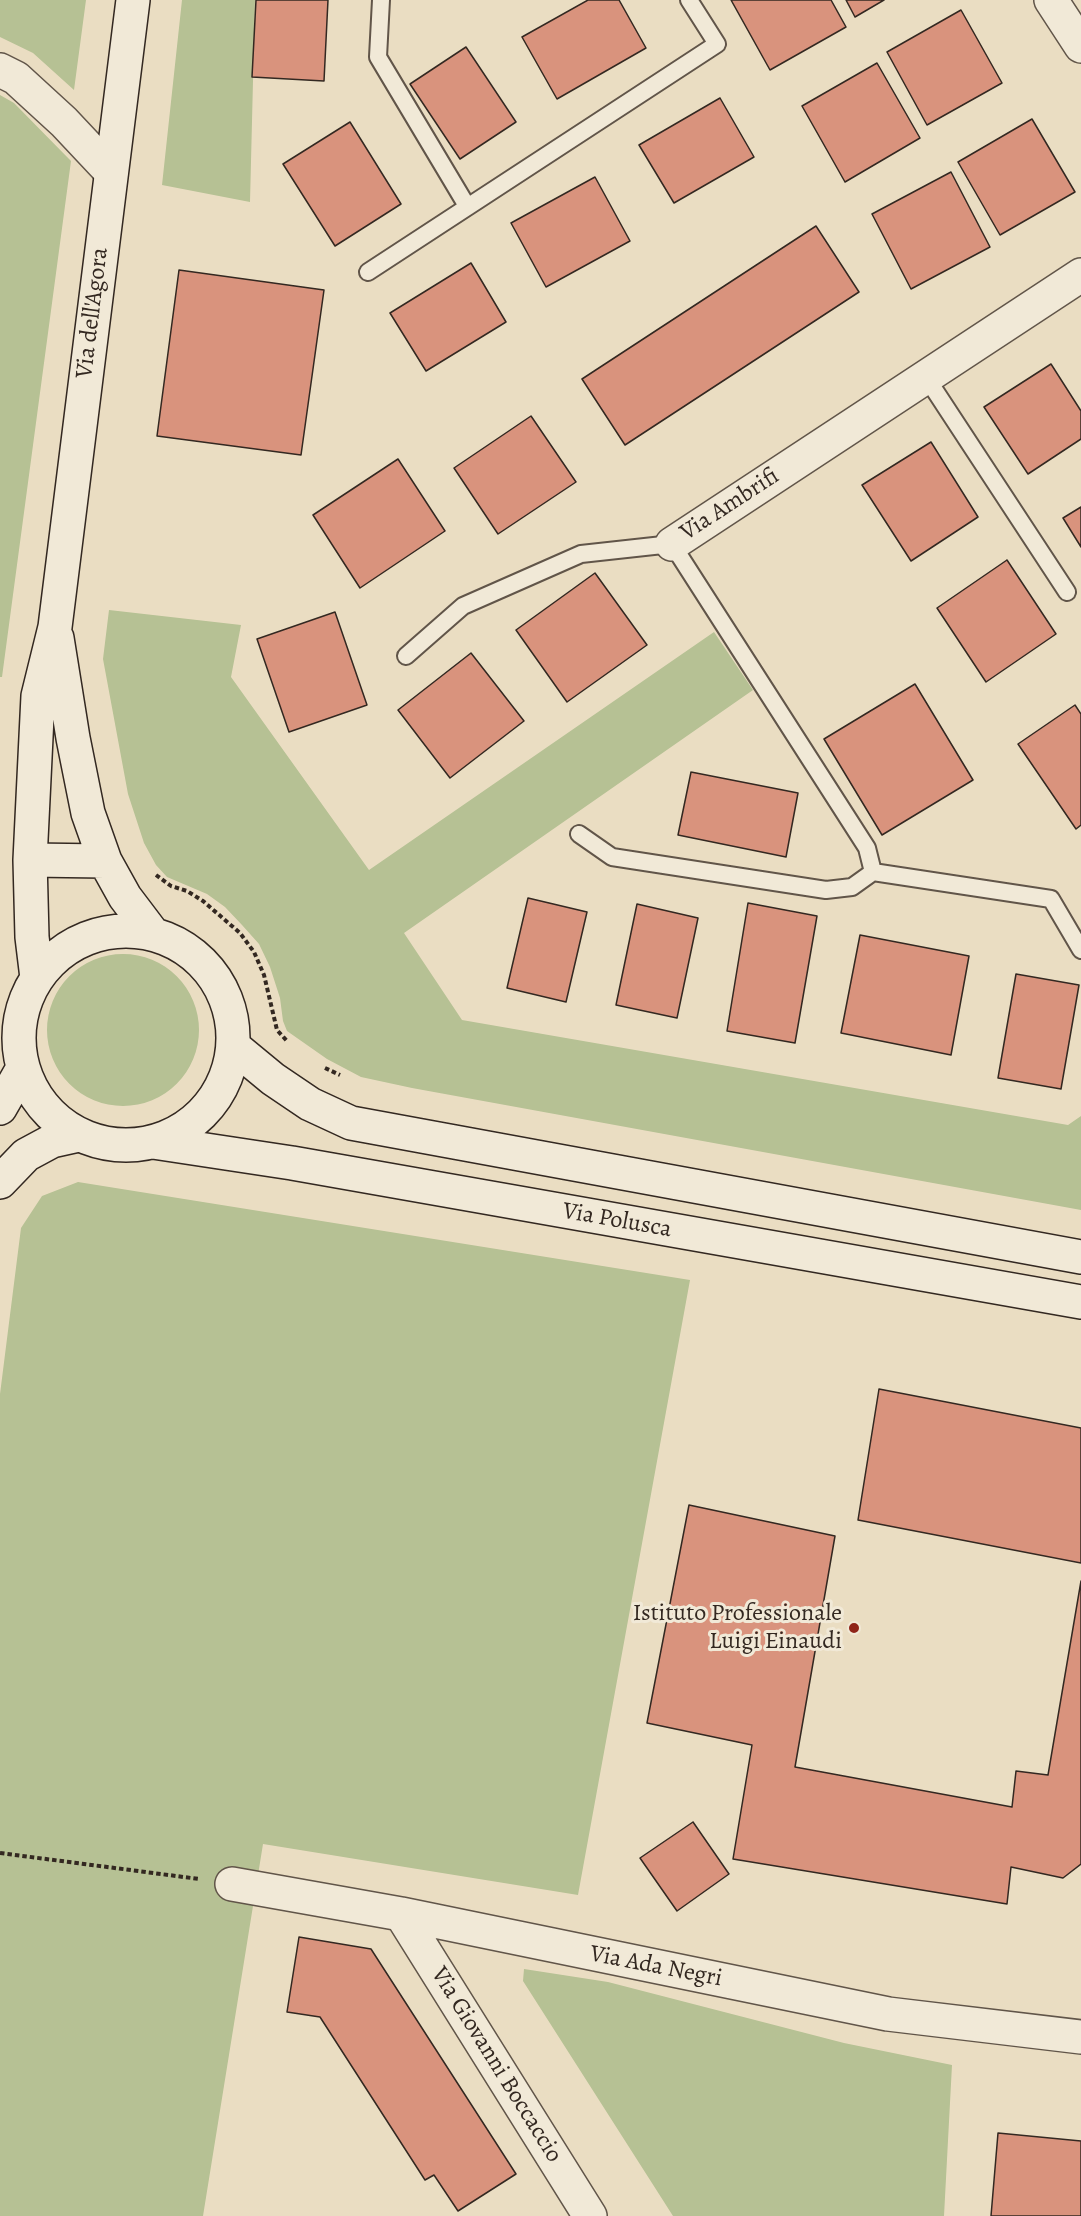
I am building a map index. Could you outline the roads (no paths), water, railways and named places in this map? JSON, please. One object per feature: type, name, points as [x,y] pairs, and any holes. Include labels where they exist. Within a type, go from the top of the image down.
[{"type":"street","name":"Via dell'Agora","points":[[37,978],[32,937],[30,860],[38,696],[55,627],[133,0]]},
{"type":"street","points":[[1051,0],[1081,46]]},
{"type":"street","points":[[0,70],[16,78],[64,122],[111,172]]},
{"type":"street","name":"Via Ambrifi","points":[[672,544],[1081,275]]},
{"type":"street","name":"Via dell'Agora","points":[[55,627],[88,813],[105,861],[125,897],[153,934]]},
{"type":"street","points":[[30,860],[105,861]]},
{"type":"street","name":"Via dell'Agora","points":[[120,930],[153,934],[187,950],[213,975],[229,1009],[233,1046],[226,1078],[209,1107],[184,1129],[153,1142],[128,1146],[103,1143],[80,1135],[54,1118],[35,1095],[23,1068],[18,1036],[23,1006],[37,978],[59,953],[88,937],[120,930]]},
{"type":"street","name":"Via Polusca","points":[[233,1046],[273,1079],[310,1104],[351,1123],[1081,1257]]},
{"type":"street","points":[[0,1108],[23,1068]]},
{"type":"street","name":"Via dell'Agora","points":[[0,1182],[26,1155],[52,1141],[80,1135]]},
{"type":"street","name":"Via Polusca","points":[[153,1142],[292,1163],[1081,1302]]},
{"type":"street","name":"Via Ada Negri","points":[[232,1884],[401,1914],[888,2014],[1081,2037]]},
{"type":"street","name":"Via Giovanni Boccaccio","points":[[401,1914],[590,2216]]},
{"type":"lane","points":[[381,0],[378,57],[467,206]]},
{"type":"lane","points":[[369,272],[717,44],[689,0]]},
{"type":"lane","points":[[926,376],[1067,592]]},
{"type":"lane","points":[[406,656],[463,606],[581,554],[672,544]]},
{"type":"lane","name":"Via Ambrifi","points":[[672,544],[867,848],[873,872]]},
{"type":"lane","points":[[579,834],[612,857],[826,890],[852,887],[873,872],[1051,899],[1081,950]]},
{"type":"place","name":"Istituto Professionale Luigi Einaudi","points":[[854,1628]]}]
